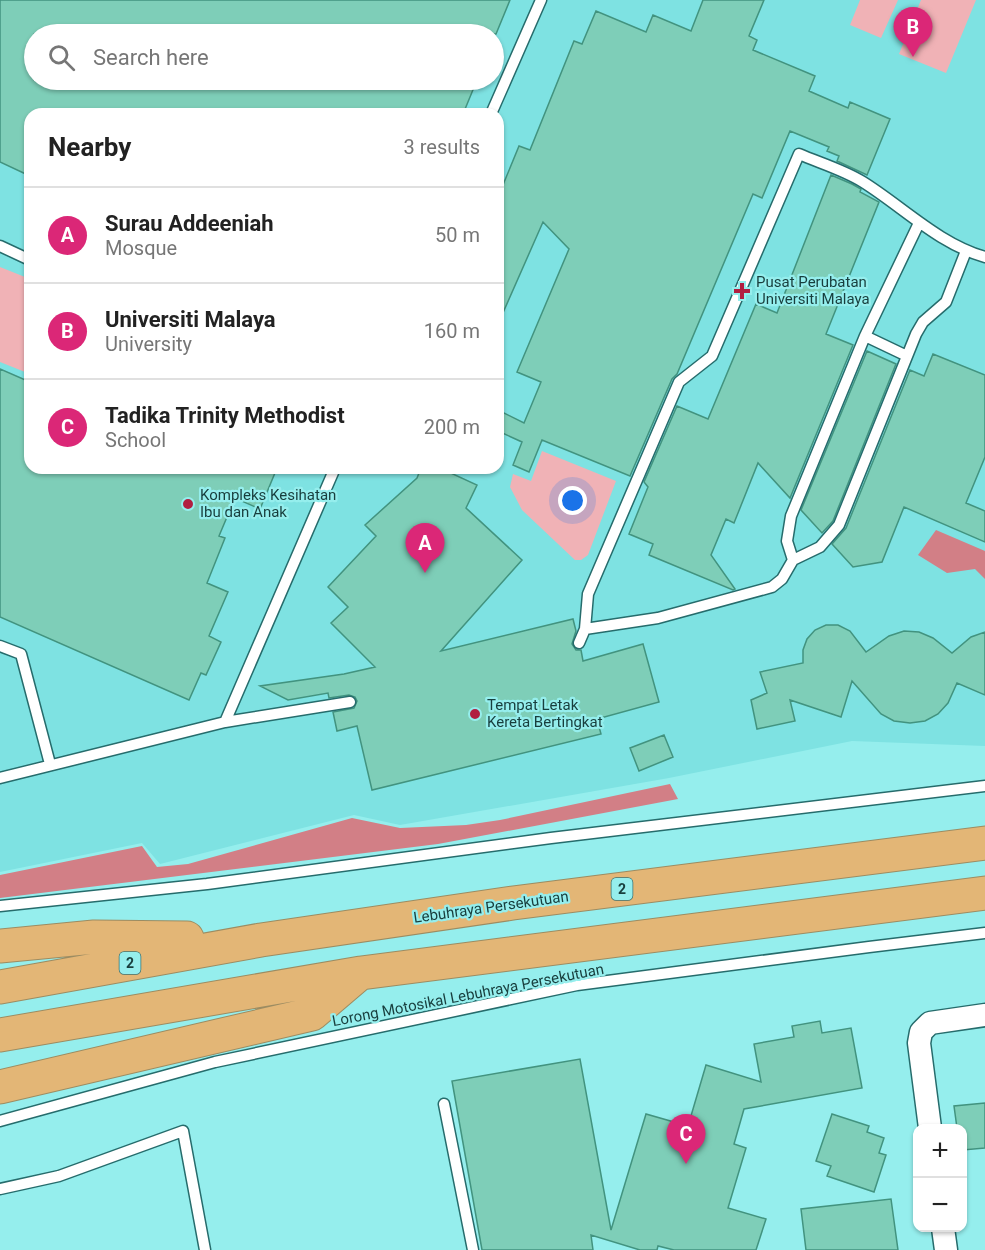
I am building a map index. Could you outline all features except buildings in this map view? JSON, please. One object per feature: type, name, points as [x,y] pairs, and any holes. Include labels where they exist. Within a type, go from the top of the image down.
[{"type":"highway","name":"Lebuhraya Persekutuan","points":[[0,987],[261,940],[513,903],[985,843]]},
{"type":"highway","points":[[0,1035],[361,973],[985,894]]},
{"type":"highway","points":[[0,946],[94,937],[261,940]]},
{"type":"highway","points":[[0,1087],[312,1014],[361,973]]},
{"type":"street","points":[[929,1124],[919,1043],[921,1032],[930,1023],[985,1015]]},
{"type":"street","points":[[944,1232],[946,1250]]},
{"type":"lane","points":[[504,84],[541,0]]},
{"type":"lane","points":[[494,108],[502,90]]},
{"type":"lane","points":[[579,643],[585,630],[588,594],[679,382],[712,356],[799,154],[860,181],[919,223],[966,251],[985,257]]},
{"type":"lane","points":[[793,560],[787,541],[791,516],[865,336],[919,223]]},
{"type":"lane","points":[[0,246],[24,257]]},
{"type":"lane","points":[[585,630],[658,618],[772,587],[782,579],[793,560],[820,547],[839,525],[907,356],[923,322],[946,302],[966,251]]},
{"type":"lane","points":[[865,336],[907,356]]},
{"type":"lane","points":[[225,722],[332,474]]},
{"type":"lane","points":[[0,646],[21,654],[50,764]]},
{"type":"lane","points":[[0,778],[225,722],[350,702]]},
{"type":"lane","points":[[0,906],[207,884],[551,838],[985,786]]},
{"type":"lane","name":"Lorong Motosikal Lebuhraya Persekutuan","points":[[0,1121],[215,1062],[577,985],[985,933]]},
{"type":"lane","points":[[444,1104],[473,1250]]},
{"type":"lane","points":[[0,1189],[59,1176],[183,1131],[205,1250]]},
{"type":"shaded area","name":"Pusat Perubatan Universiti Malaya","points":[[0,0],[985,0],[985,746],[852,741],[669,778],[400,825],[354,815],[160,864],[142,843],[0,872]]},
{"type":"shaded area","points":[[860,0],[898,0],[881,38],[850,25]]},
{"type":"shaded area","points":[[921,0],[976,0],[946,73],[899,54]]},
{"type":"shaded area","points":[[0,267],[24,277],[24,372],[0,362]]},
{"type":"shaded area","points":[[542,451],[616,481],[588,555],[581,560],[575,560],[522,510],[510,487],[513,474],[531,481]]},
{"type":"shaded area","points":[[936,530],[985,551],[985,579],[975,569],[947,573],[918,555]]},
{"type":"shaded area","points":[[670,784],[678,799],[438,844],[0,898],[0,875],[142,846],[157,867],[188,864],[352,818],[400,828],[466,825]]},
{"type":"place","name":"Universiti Malaya","points":[[913,57]]},
{"type":"place","name":"Pusat Perubatan Universiti Malaya","points":[[742,291]]},
{"type":"place","name":"Kompleks Kesihatan Ibu dan Anak","points":[[188,504]]},
{"type":"place","name":"Surau Addeeniah","points":[[425,573]]},
{"type":"place","name":"Tempat Letak Kereta Bertingkat","points":[[475,714]]},
{"type":"place","name":"Tadika Trinity Methodist","points":[[686,1164]]}]
